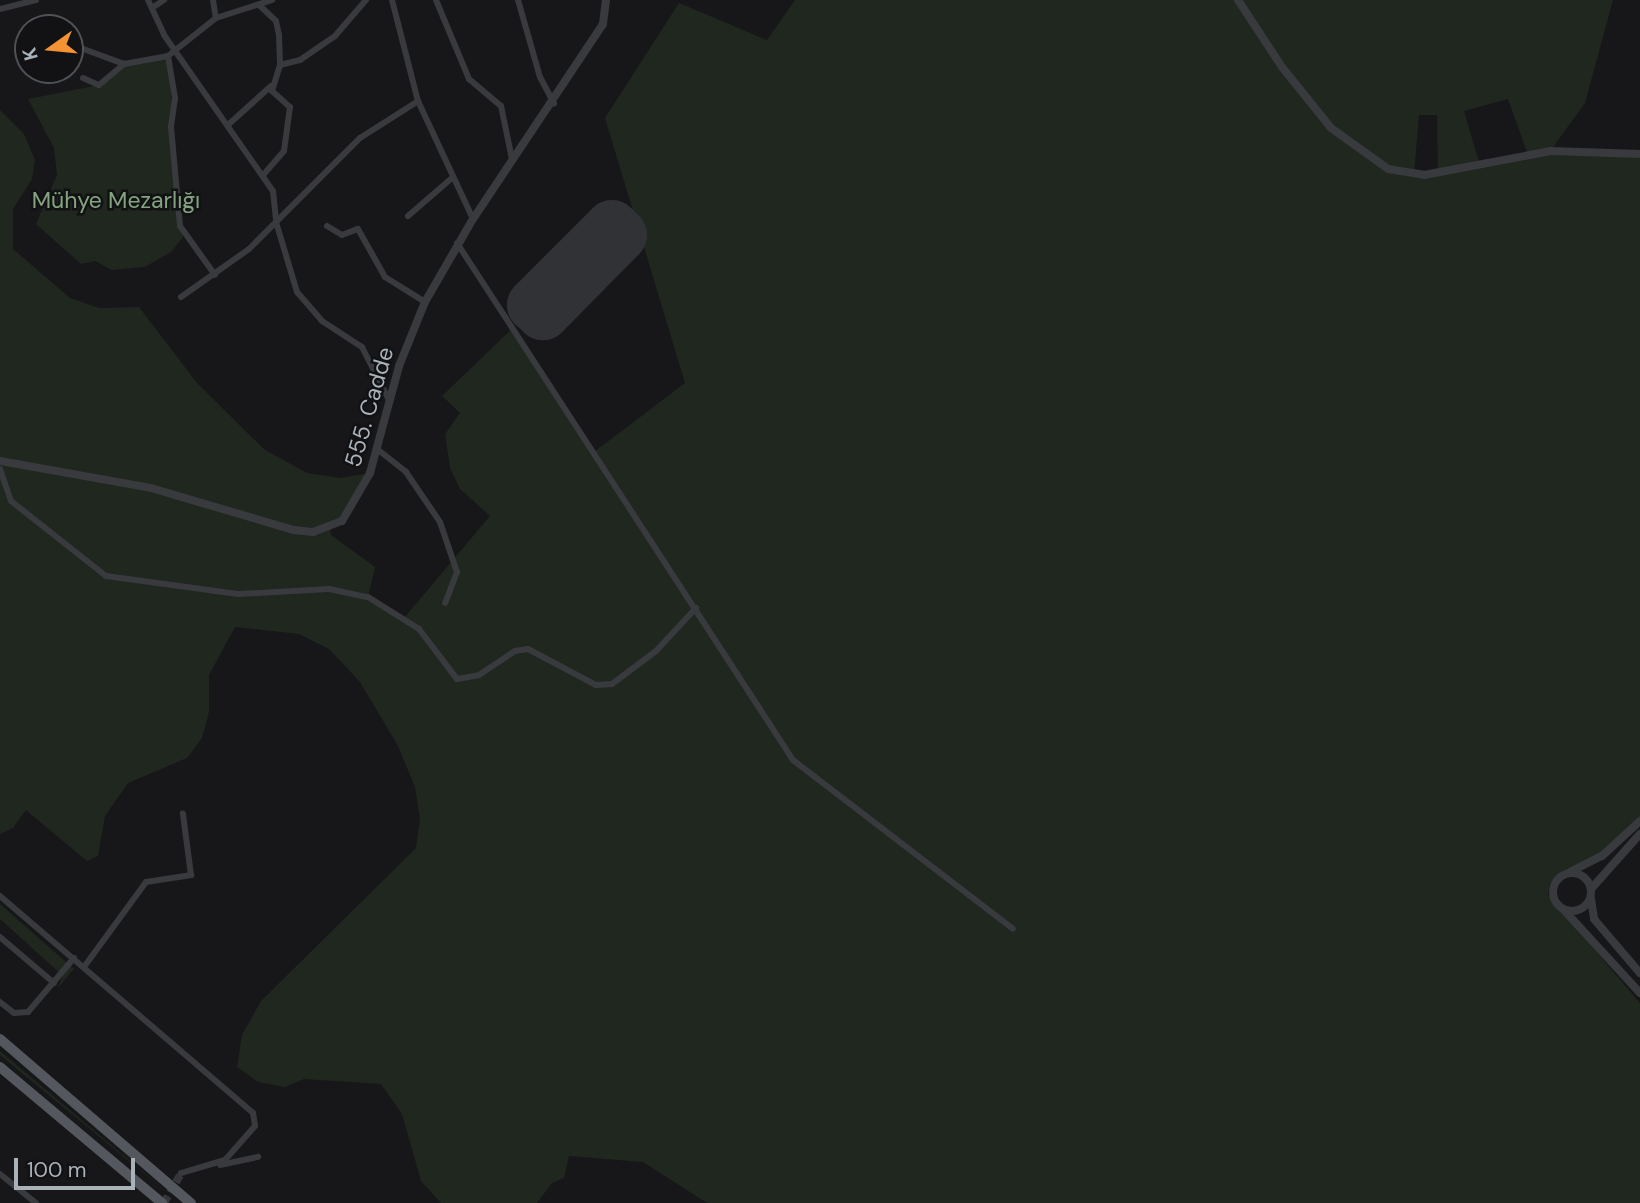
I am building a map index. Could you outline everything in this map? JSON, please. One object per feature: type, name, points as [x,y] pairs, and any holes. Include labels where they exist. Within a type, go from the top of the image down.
[{"type":"main road","points":[[0,1039],[191,1203]]},
{"type":"main road","points":[[0,1067],[162,1203]]},
{"type":"street","points":[[0,9],[36,0]]},
{"type":"street","points":[[148,0],[155,6],[174,50],[229,124],[278,201],[276,222],[298,292],[322,321],[362,347],[389,400]]},
{"type":"street","points":[[155,6],[164,0]]},
{"type":"street","points":[[214,0],[216,18]]},
{"type":"street","points":[[84,78],[99,85],[124,64],[168,56],[216,18],[272,0]]},
{"type":"street","points":[[280,65],[300,60],[335,36],[366,0]]},
{"type":"street","points":[[392,0],[418,101],[473,219]]},
{"type":"street","points":[[436,0],[469,79],[501,106],[513,161]]},
{"type":"street","points":[[518,0],[540,77],[554,103]]},
{"type":"street","name":"555. Cadde","points":[[0,461],[151,488],[313,532],[342,521],[356,503],[377,449],[389,400],[425,302],[457,243],[554,103],[603,24],[606,0]]},
{"type":"street","points":[[1238,0],[1282,67],[1331,128],[1388,169],[1424,175],[1551,151],[1640,154]]},
{"type":"street","points":[[229,124],[271,86],[280,65],[276,21],[259,5]]},
{"type":"street","points":[[84,49],[124,64]]},
{"type":"street","points":[[168,56],[175,98],[171,127],[180,226],[215,275]]},
{"type":"street","points":[[263,175],[284,151],[289,118],[289,104],[271,86]]},
{"type":"street","points":[[181,298],[215,275],[276,222],[360,138],[418,101]]},
{"type":"street","points":[[408,216],[452,178]]},
{"type":"street","points":[[327,226],[342,235],[358,229],[385,277],[425,302]]},
{"type":"street","points":[[457,243],[809,777],[1013,929]]},
{"type":"street","points":[[377,449],[406,472],[440,522],[457,566],[454,590],[445,603]]},
{"type":"street","points":[[0,468],[11,501],[106,576],[238,594],[329,589],[368,597],[419,629],[457,680],[480,675],[515,651],[528,649],[596,685],[612,684],[656,651],[696,608]]},
{"type":"street","points":[[84,967],[146,882],[191,875],[183,814]]},
{"type":"street","points":[[1640,821],[1602,856],[1568,873],[1553,890],[1561,907],[1640,993]]},
{"type":"street","points":[[1561,907],[1579,909],[1640,834]]},
{"type":"street","points":[[1568,873],[1580,874],[1591,893],[1594,919],[1640,973]]},
{"type":"street","points":[[0,895],[253,1113],[254,1126],[218,1165]]},
{"type":"street","points":[[0,937],[54,983]]},
{"type":"street","points":[[0,1002],[15,1013],[28,1012],[74,958]]},
{"type":"street","points":[[181,1173],[258,1157]]},
{"type":"street","points":[[0,1174],[36,1203]]},
{"type":"green space","points":[[795,0],[1613,0],[1585,103],[1551,150],[1640,154],[1640,821],[1609,850],[1550,883],[1548,895],[1640,1003],[1640,1203],[707,1203],[643,1162],[569,1156],[564,1178],[552,1183],[537,1203],[441,1203],[421,1181],[402,1114],[381,1084],[304,1079],[285,1087],[258,1082],[237,1067],[242,1035],[261,1001],[416,848],[420,819],[415,787],[398,746],[360,682],[329,649],[299,634],[235,627],[209,675],[209,712],[202,738],[187,758],[128,783],[105,816],[98,856],[87,861],[26,810],[13,828],[0,834],[0,110],[24,134],[35,160],[32,179],[13,209],[13,249],[70,298],[99,308],[139,307],[197,383],[265,450],[307,473],[340,478],[370,473],[356,503],[330,528],[331,535],[375,567],[368,597],[404,618],[490,516],[460,489],[450,468],[445,434],[460,413],[442,396],[513,328],[594,452],[685,383],[605,118],[679,3],[767,40]],"holes":[[[1508,99],[1527,152],[1479,162],[1464,111]],[[1419,115],[1437,115],[1438,173],[1414,174]]]},
{"type":"green space","name":"Mühye Mezarlığı","points":[[168,56],[183,237],[171,252],[145,267],[112,270],[95,261],[81,264],[36,224],[57,175],[54,148],[28,99],[99,85],[124,64]]},
{"type":"green space","points":[[0,904],[74,969],[57,989],[63,976],[0,919]]},
{"type":"green space","points":[[0,1051],[174,1198],[180,1203],[0,1055]]},
{"type":"runway","points":[[612,227],[620,235],[543,313],[534,305],[612,227]]},
{"type":"tunnel","points":[[164,1203],[181,1173]]}]
